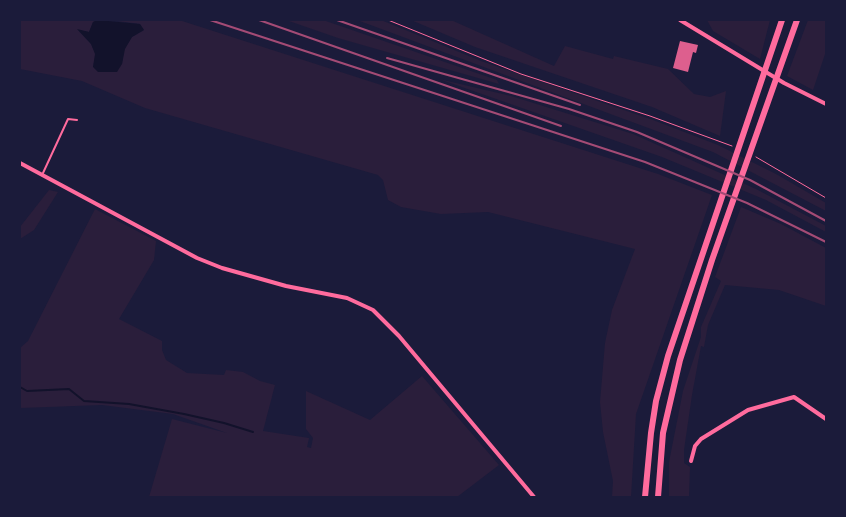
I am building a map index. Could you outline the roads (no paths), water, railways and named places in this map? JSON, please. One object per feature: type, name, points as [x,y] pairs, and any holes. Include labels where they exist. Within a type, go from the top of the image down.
[{"type":"highway","points":[[645,497],[647,464],[656,401],[668,356],[782,20]]},
{"type":"highway","points":[[658,497],[660,463],[668,404],[712,260],[797,20]]},
{"type":"street","points":[[680,20],[784,83],[826,104]]},
{"type":"street","points":[[20,163],[197,258],[222,268],[286,286],[347,298],[373,310],[399,336],[534,497]]},
{"type":"street","points":[[691,461],[695,446],[700,439],[748,410],[794,397],[826,419]]},
{"type":"lane","points":[[42,176],[68,119],[77,120]]},
{"type":"waterway","points":[[20,387],[27,391],[69,389],[84,401],[129,404],[184,414],[253,432]]},
{"type":"railway","points":[[210,20],[645,162],[747,203],[826,242]]},
{"type":"railway","points":[[259,20],[561,126]]},
{"type":"railway","points":[[337,20],[580,105]]},
{"type":"railway","points":[[387,58],[569,109],[637,132],[750,180],[826,221]]}]
